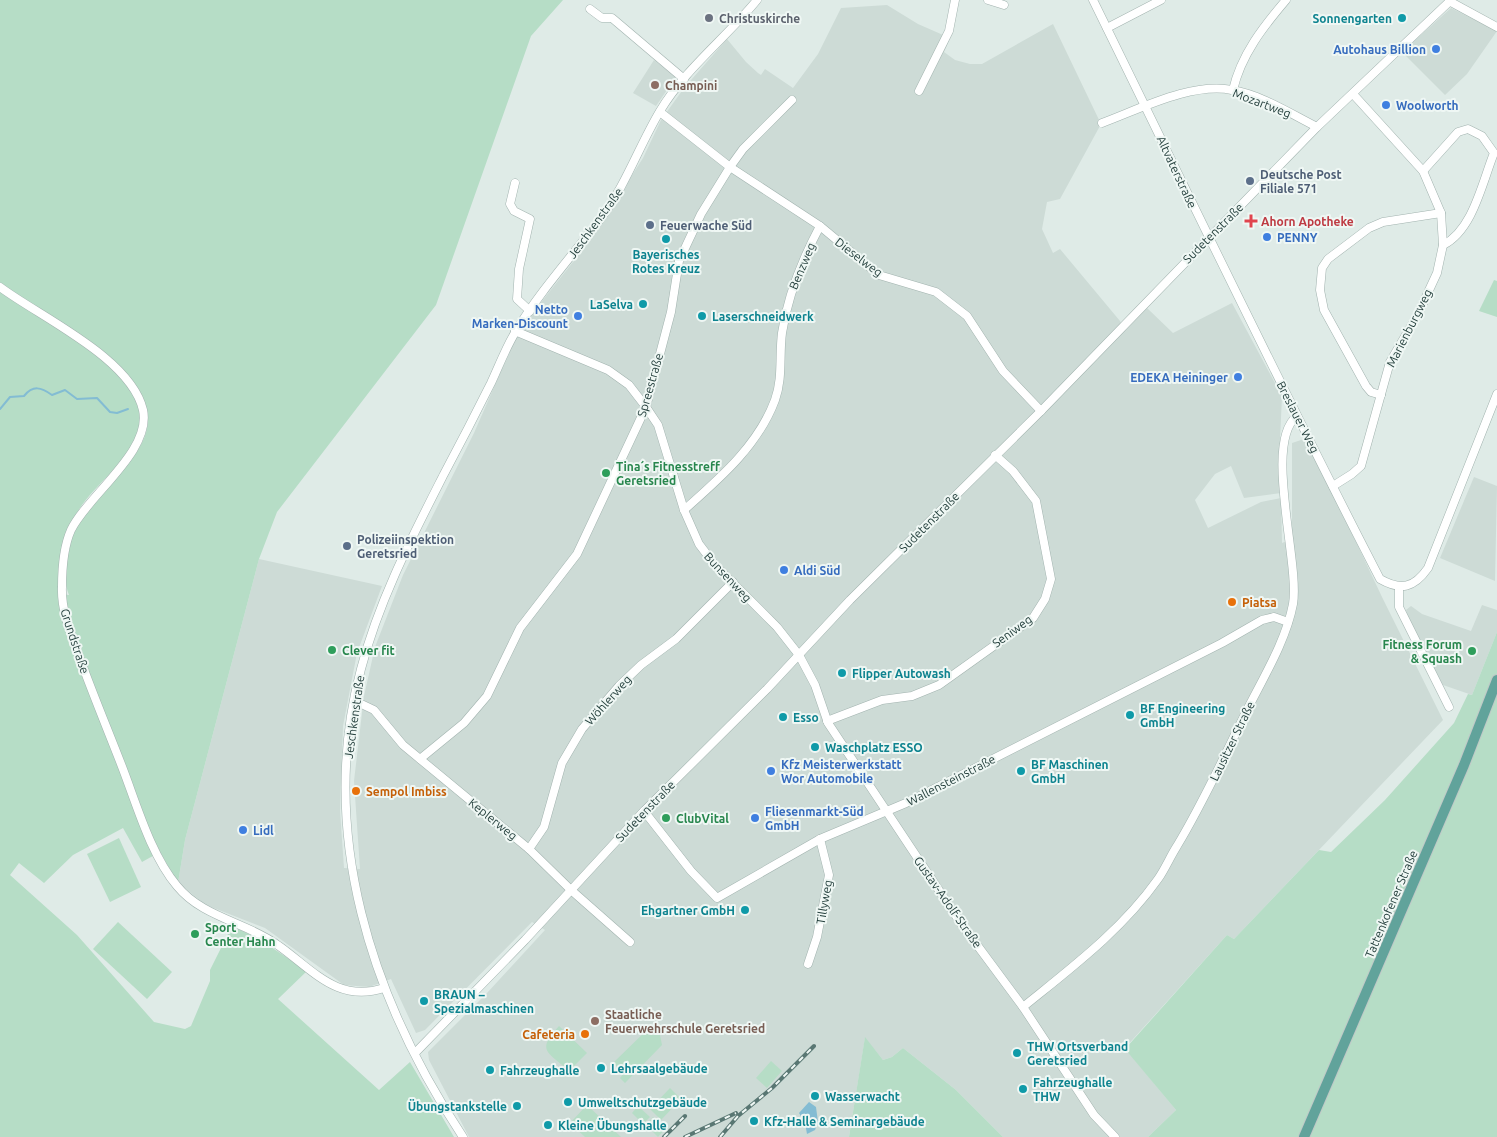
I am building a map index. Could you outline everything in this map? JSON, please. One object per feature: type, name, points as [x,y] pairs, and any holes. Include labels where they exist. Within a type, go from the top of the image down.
[{"type":"main road","name":"Tattenkofener Straße","points":[[1304,1137],[1464,765],[1497,680]]},
{"type":"street","points":[[919,91],[950,31],[954,0]]},
{"type":"street","points":[[988,0],[1004,5]]},
{"type":"street","name":"Altvaterstraße","points":[[1093,0],[1147,107],[1208,237]]},
{"type":"street","points":[[1106,28],[1160,0]]},
{"type":"street","points":[[1233,90],[1242,61],[1266,25],[1286,0]]},
{"type":"street","name":"Jeschkenstraße","points":[[463,1137],[448,1115],[384,988],[368,942],[354,890],[347,819],[348,743],[355,701],[368,646],[395,573],[516,331],[615,198],[660,112],[684,79],[754,1]]},
{"type":"street","points":[[1450,1],[1497,27]]},
{"type":"street","name":"Sudetenstraße","points":[[415,1052],[644,811],[1041,410],[1208,237],[1317,127],[1450,1]]},
{"type":"street","points":[[590,9],[602,18],[612,18],[684,79]]},
{"type":"street","name":"Mozartweg","points":[[1147,107],[1185,93],[1233,90],[1278,107],[1317,127]]},
{"type":"street","name":"Marienburgweg","points":[[1333,486],[1361,466],[1390,362],[1418,314],[1437,273],[1443,246],[1441,213],[1423,171],[1353,94]]},
{"type":"street","name":"Spreestraße","points":[[420,759],[464,722],[492,687],[520,628],[577,554],[646,407],[671,312],[679,261],[700,214],[730,167],[792,100]]},
{"type":"street","points":[[1102,123],[1147,107]]},
{"type":"street","name":"Dieselweg","points":[[660,112],[730,167],[820,226],[879,275],[936,292],[967,316],[978,330],[1003,371],[1041,410]]},
{"type":"street","points":[[1423,171],[1458,132],[1468,129],[1482,136],[1494,153],[1471,211],[1455,239],[1443,246]]},
{"type":"street","points":[[515,182],[510,204],[514,211],[530,219],[519,269],[517,299],[530,311]]},
{"type":"street","points":[[1380,395],[1371,392],[1366,386],[1324,310],[1320,290],[1322,268],[1328,259],[1370,228],[1383,222],[1441,213]]},
{"type":"street","name":"Benzweg","points":[[684,510],[720,478],[760,432],[775,399],[781,373],[782,336],[787,301],[806,253],[820,226]]},
{"type":"street","name":"Breslauer Weg","points":[[1208,237],[1380,579],[1399,587]]},
{"type":"street","name":"Grundstraße","points":[[0,287],[87,344],[127,380],[141,402],[144,418],[143,426],[132,451],[83,511],[70,532],[62,567],[63,605],[88,681],[160,858],[176,886],[210,913],[231,920],[268,938],[344,991],[370,992],[384,988]]},
{"type":"street","name":"Bunsenweg","points":[[516,331],[608,370],[629,385],[658,425],[684,510],[703,550],[777,627],[798,655]]},
{"type":"street","points":[[1449,707],[1399,607],[1399,587],[1419,581],[1428,568],[1497,394]]},
{"type":"street","name":"Lausitzer Straße","points":[[1023,1006],[1093,949],[1124,920],[1158,879],[1193,820],[1288,622],[1293,604],[1294,577],[1284,500],[1283,467],[1285,436],[1291,420],[1297,416]]},
{"type":"street","name":"Seniweg","points":[[827,721],[882,700],[912,696],[939,685],[1033,618],[1045,600],[1051,579],[1036,501],[1013,471],[996,455]]},
{"type":"street","name":"Wöhlerweg","points":[[528,848],[544,827],[562,763],[582,730],[619,686],[641,665],[676,639],[733,582]]},
{"type":"street","name":"Wallensteinstraße","points":[[644,811],[691,871],[717,898],[820,839],[923,794],[1222,643],[1262,620],[1274,617],[1288,622]]},
{"type":"street","name":"Gustav-Adolf-Straße","points":[[798,655],[815,685],[827,721],[885,810],[960,922],[1023,1006],[1094,1115],[1115,1137]]},
{"type":"street","name":"Keplerweg","points":[[355,701],[374,710],[403,745],[528,848],[571,890],[630,942]]},
{"type":"street","name":"Tillyweg","points":[[808,964],[817,937],[829,875],[820,839]]},
{"type":"shaded area","points":[[887,5],[918,24],[950,38],[944,52],[955,60],[970,64],[982,64],[1053,24],[1101,124],[1060,199],[1047,202],[1042,229],[1053,253],[1060,249],[1120,321],[1125,331],[1147,308],[1173,333],[1232,303],[1282,396],[1279,462],[1281,493],[1244,498],[1231,466],[1215,474],[1195,500],[1208,528],[1261,502],[1281,498],[1282,543],[1292,539],[1292,443],[1307,438],[1382,597],[1443,720],[1234,939],[1227,935],[1125,1048],[1176,1110],[1148,1137],[1003,1137],[956,1090],[903,1048],[892,1057],[883,1060],[865,1038],[849,1137],[469,1137],[429,1060],[428,1052],[487,993],[545,930],[532,922],[425,1030],[416,1033],[391,979],[369,987],[344,985],[265,928],[206,905],[178,883],[185,840],[259,559],[382,586],[357,653],[343,726],[340,811],[344,868],[360,869],[354,781],[364,696],[375,647],[403,575],[474,433],[519,330],[592,238],[643,158],[661,120],[684,88],[727,39],[758,73],[761,75],[765,69],[793,88],[818,54],[841,8]]},
{"type":"shaded area","points":[[1451,8],[1497,31],[1467,74],[1445,95],[1402,52]]},
{"type":"shaded area","name":"Champini","points":[[654,60],[676,77],[656,106],[633,93]]},
{"type":"shaded area","points":[[1474,477],[1497,486],[1495,581],[1440,558]]},
{"type":"shaded area","points":[[1482,605],[1497,610],[1497,632],[1472,695],[1443,685],[1411,626],[1406,610],[1411,606],[1422,614],[1471,631]]},
{"type":"green space","points":[[0,0],[563,0],[531,36],[436,305],[277,512],[259,559],[185,840],[178,883],[160,852],[142,862],[123,828],[73,855],[44,883],[19,863],[10,875],[77,935],[154,1022],[185,1029],[191,1026],[210,981],[210,970],[232,926],[259,939],[307,971],[278,999],[379,1090],[410,1062],[454,1137],[0,1137],[0,289],[70,334],[102,358],[130,387],[139,403],[141,422],[132,446],[124,458],[86,499],[72,523],[60,594],[69,595],[66,584],[66,565],[70,543],[80,523],[93,504],[135,454],[144,438],[148,420],[144,400],[131,380],[112,361],[0,283]]},
{"type":"green space","points":[[1494,280],[1497,281],[1497,317],[1479,311]]},
{"type":"green space","points":[[1497,632],[1497,1137],[1148,1137],[1176,1110],[1125,1049],[1227,935],[1234,939],[1319,850],[1331,852],[1385,800],[1454,723],[1468,694],[1472,695]]},
{"type":"green space","points":[[119,838],[141,887],[110,902],[87,854]]},
{"type":"green space","points":[[118,922],[172,972],[147,999],[93,949]]},
{"type":"green space","points":[[559,1026],[587,1053],[569,1071],[550,1055],[546,1046],[552,1034]]},
{"type":"green space","points":[[650,1027],[660,1035],[662,1045],[625,1083],[620,1078],[624,1073],[613,1063]]},
{"type":"green space","points":[[865,1037],[883,1060],[892,1057],[903,1048],[956,1090],[1003,1137],[849,1137]]},
{"type":"green space","points":[[771,1061],[782,1071],[767,1088],[756,1078]]},
{"type":"green space","points":[[670,1088],[681,1099],[661,1120],[650,1109]]},
{"type":"green space","points":[[587,1105],[621,1137],[585,1137],[570,1123]]},
{"type":"green space","points":[[638,1106],[650,1117],[643,1124],[632,1113]]},
{"type":"green space","points":[[653,1117],[666,1128],[658,1137],[646,1125]]},
{"type":"water","points":[[809,1102],[816,1107],[818,1122],[815,1130],[807,1134],[805,1123],[799,1113]]},
{"type":"waterway","points":[[0,409],[10,397],[24,396],[27,392],[37,388],[52,395],[65,390],[77,399],[97,398],[110,412],[117,413],[128,409]]},
{"type":"railway","points":[[720,1137],[738,1116],[772,1088],[814,1046]]},
{"type":"railway","points":[[685,1137],[736,1113]]},
{"type":"railway","points":[[664,1137],[685,1116]]},
{"type":"place","name":"Christuskirche","points":[[709,18]]},
{"type":"place","name":"Sonnengarten","points":[[1402,18]]},
{"type":"place","name":"Autohaus Billion","points":[[1436,49]]},
{"type":"place","name":"Champini","points":[[655,85]]},
{"type":"place","name":"Woolworth","points":[[1386,105]]},
{"type":"place","name":"Deutsche Post Filiale 571","points":[[1250,181]]},
{"type":"place","name":"Ahorn Apotheke","points":[[1251,221]]},
{"type":"place","name":"Feuerwache Süd","points":[[650,225]]},
{"type":"place","name":"PENNY","points":[[1267,237]]},
{"type":"place","name":"Bayerisches Rotes Kreuz","points":[[666,239]]},
{"type":"place","name":"LaSelva","points":[[643,304]]},
{"type":"place","name":"Netto Marken-Discount","points":[[578,316]]},
{"type":"place","name":"Laserschneidwerk","points":[[702,316]]},
{"type":"place","name":"EDEKA Heininger","points":[[1238,377]]},
{"type":"place","name":"Tina´s Fitnesstreff Geretsried","points":[[606,473]]},
{"type":"place","name":"Polizeiinspektion Geretsried","points":[[347,546]]},
{"type":"place","name":"Aldi Süd","points":[[784,570]]},
{"type":"place","name":"Piatsa","points":[[1232,602]]},
{"type":"place","name":"Clever fit","points":[[332,650]]},
{"type":"place","name":"Fitness Forum & Squash","points":[[1472,651]]},
{"type":"place","name":"Flipper Autowash","points":[[842,673]]},
{"type":"place","name":"BF Engineering GmbH","points":[[1130,715]]},
{"type":"place","name":"Esso","points":[[783,717]]},
{"type":"place","name":"Waschplatz ESSO","points":[[815,747]]},
{"type":"place","name":"Kfz Meisterwerkstatt Wor Automobile","points":[[771,771]]},
{"type":"place","name":"BF Maschinen GmbH","points":[[1021,771]]},
{"type":"place","name":"Sempol Imbiss","points":[[356,791]]},
{"type":"place","name":"ClubVital","points":[[666,818]]},
{"type":"place","name":"Fliesenmarkt-Süd GmbH","points":[[755,818]]},
{"type":"place","name":"Lidl","points":[[243,830]]},
{"type":"place","name":"Ehgartner GmbH","points":[[745,910]]},
{"type":"place","name":"Sport Center Hahn","points":[[195,934]]},
{"type":"place","name":"BRAUN – Spezialmaschinen","points":[[424,1001]]},
{"type":"place","name":"Staatliche Feuerwehrschule Geretsried","points":[[595,1021]]},
{"type":"place","name":"Cafeteria","points":[[585,1034]]},
{"type":"place","name":"THW Ortsverband Geretsried","points":[[1017,1053]]},
{"type":"place","name":"Lehrsaalgebäude","points":[[601,1068]]},
{"type":"place","name":"Fahrzeughalle","points":[[490,1070]]},
{"type":"place","name":"Fahrzeughalle THW","points":[[1023,1089]]},
{"type":"place","name":"Wasserwacht","points":[[815,1096]]},
{"type":"place","name":"Umweltschutzgebäude","points":[[568,1102]]},
{"type":"place","name":"Übungstankstelle","points":[[517,1106]]},
{"type":"place","name":"Kfz-Halle & Seminargebäude","points":[[754,1121]]},
{"type":"place","name":"Kleine Übungshalle","points":[[548,1125]]}]
